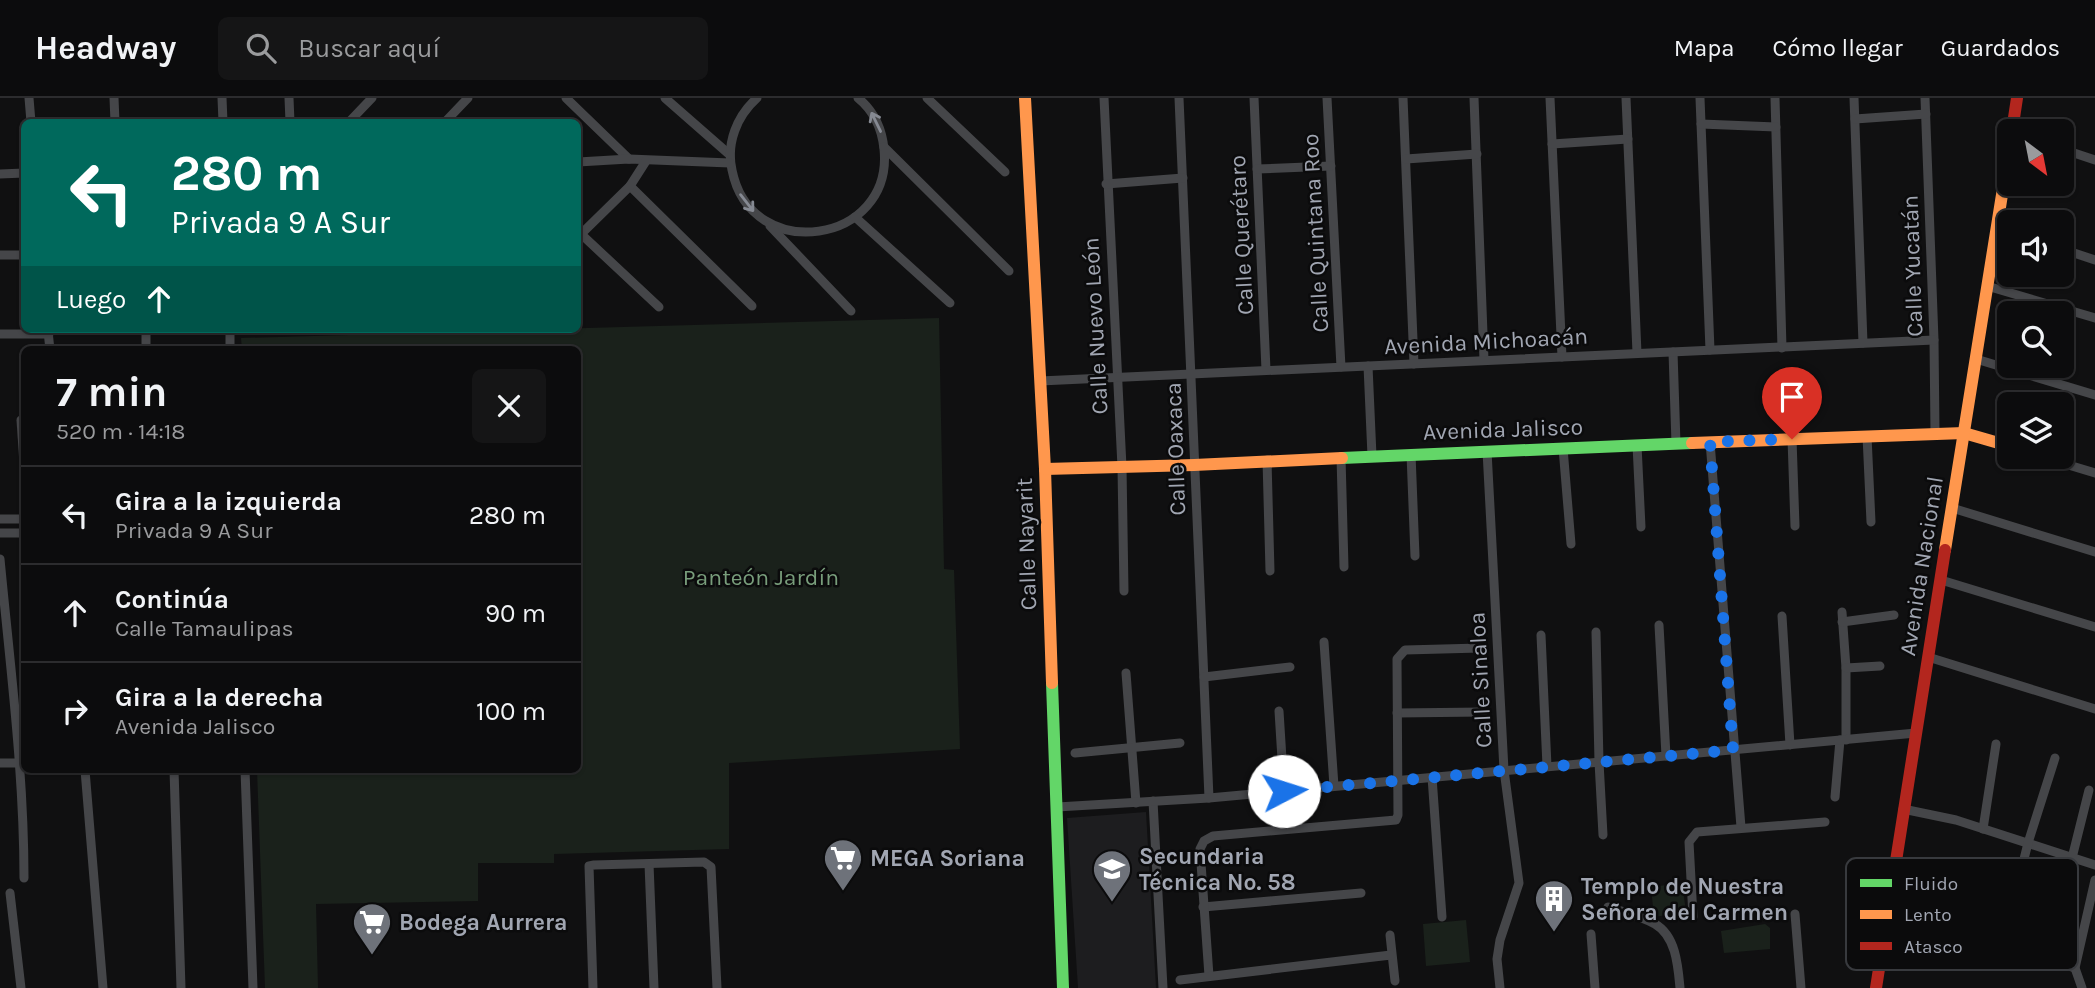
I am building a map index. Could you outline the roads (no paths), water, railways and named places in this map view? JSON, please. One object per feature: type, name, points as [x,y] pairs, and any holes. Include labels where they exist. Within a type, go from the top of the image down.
[{"type":"street","points":[[29,98],[31,119]]},
{"type":"street","points":[[114,98],[115,119]]},
{"type":"street","points":[[222,98],[223,119]]},
{"type":"street","points":[[289,98],[290,119]]},
{"type":"street","points":[[361,98],[362,109]]},
{"type":"street","points":[[354,119],[372,98]]},
{"type":"street","points":[[448,119],[468,98]]},
{"type":"street","points":[[566,98],[629,159]]},
{"type":"street","points":[[665,98],[730,159]]},
{"type":"street","points":[[757,98],[742,115],[736,127],[730,159],[734,181],[741,197],[851,311]]},
{"type":"street","points":[[766,222],[783,230],[821,232],[839,227],[855,217],[874,197],[884,171],[883,138],[876,120],[865,103],[858,98]]},
{"type":"street","points":[[927,98],[1004,172]]},
{"type":"street","name":"Calle Nayarit","points":[[1025,98],[1045,469],[1063,988]]},
{"type":"street","name":"Calle Nuevo León","points":[[1104,98],[1106,184],[1122,467],[1124,591]]},
{"type":"street","name":"Calle Oaxaca","points":[[1179,98],[1209,798]]},
{"type":"street","name":"Calle Querétaro","points":[[1254,98],[1266,370]]},
{"type":"street","name":"Calle Quintana Roo","points":[[1327,98],[1341,367]]},
{"type":"street","points":[[1403,98],[1414,363]]},
{"type":"street","points":[[1474,98],[1484,360]]},
{"type":"street","points":[[1550,98],[1562,357]]},
{"type":"street","points":[[1626,98],[1637,353]]},
{"type":"street","points":[[1700,98],[1710,350]]},
{"type":"street","points":[[1775,98],[1782,348]]},
{"type":"street","points":[[1854,98],[1863,343]]},
{"type":"street","name":"Calle Yucatán","points":[[1925,98],[1935,433]]},
{"type":"street","points":[[2014,119],[2017,98]]},
{"type":"street","points":[[1855,119],[1926,114]]},
{"type":"street","points":[[1701,124],[1776,127]]},
{"type":"street","points":[[1552,144],[1628,139]]},
{"type":"street","points":[[884,147],[1009,271]]},
{"type":"street","points":[[2074,153],[2095,160]]},
{"type":"street","points":[[1406,159],[1477,154]]},
{"type":"street","points":[[581,162],[730,159]]},
{"type":"street","points":[[581,233],[629,186],[646,161]]},
{"type":"street","points":[[1257,169],[1331,166]]},
{"type":"street","points":[[0,174],[21,173]]},
{"type":"street","points":[[1106,184],[1183,178]]},
{"type":"street","points":[[629,186],[752,306]]},
{"type":"street","points":[[855,217],[950,303]]},
{"type":"street","points":[[581,237],[659,307]]},
{"type":"street","name":"Avenida Nacional","points":[[1895,858],[1987,286],[1997,252]]},
{"type":"street","points":[[2074,253],[2095,260]]},
{"type":"street","points":[[0,255],[21,254]]},
{"type":"street","points":[[1987,286],[2095,318]]},
{"type":"street","points":[[0,334],[24,333]]},
{"type":"street","name":"Avenida Michoacán","points":[[1040,382],[1934,340]]},
{"type":"street","points":[[1673,352],[1676,444]]},
{"type":"street","points":[[1976,359],[2095,395]]},
{"type":"street","points":[[1368,366],[1372,456]]},
{"type":"street","name":"Avenida Jalisco","points":[[1045,469],[1935,433],[1964,433],[1997,443]]},
{"type":"street","points":[[1867,436],[1871,522]]},
{"type":"street","points":[[1792,439],[1795,526]]},
{"type":"street","points":[[1710,442],[1741,827]]},
{"type":"street","points":[[1637,445],[1641,527]]},
{"type":"street","points":[[1563,447],[1570,544]]},
{"type":"street","name":"Calle Sinaloa","points":[[1487,451],[1504,771],[1519,883],[1500,940],[1497,959],[1500,988]]},
{"type":"street","points":[[1411,454],[1415,556]]},
{"type":"street","points":[[1341,457],[1343,567]]},
{"type":"street","points":[[1267,460],[1270,571]]},
{"type":"street","points":[[2074,467],[2095,473]]},
{"type":"street","points":[[1952,508],[2095,552]]},
{"type":"street","points":[[0,519],[21,519]]},
{"type":"street","points":[[0,533],[21,533]]},
{"type":"street","points":[[0,559],[21,754]]},
{"type":"street","points":[[1941,580],[2095,627]]},
{"type":"street","points":[[1835,797],[1843,740],[1846,668],[1842,617],[1894,615]]},
{"type":"street","points":[[1783,616],[1790,745]]},
{"type":"street","points":[[1659,625],[1666,755]]},
{"type":"street","points":[[1596,632],[1602,835]]},
{"type":"street","points":[[1541,635],[1547,766]]},
{"type":"street","points":[[1324,642],[1334,786]]},
{"type":"street","points":[[1209,976],[1200,849],[1203,841],[1213,836],[1396,820],[1397,659],[1405,650],[1480,648]]},
{"type":"street","points":[[1928,657],[2095,709]]},
{"type":"street","points":[[1846,668],[1880,666]]},
{"type":"street","points":[[1204,677],[1290,667]]},
{"type":"street","points":[[1126,673],[1136,803]]},
{"type":"street","points":[[1279,710],[1284,791]]},
{"type":"street","points":[[1397,713],[1483,712]]},
{"type":"street","points":[[1057,807],[1209,798],[1916,733]]},
{"type":"street","points":[[1075,753],[1181,743]]},
{"type":"street","points":[[1983,829],[1996,744]]},
{"type":"street","points":[[2025,858],[2055,758]]},
{"type":"street","points":[[0,763],[21,763]]},
{"type":"street","points":[[22,773],[24,878]]},
{"type":"street","points":[[85,773],[103,988]]},
{"type":"street","points":[[174,773],[181,988]]},
{"type":"street","points":[[245,773],[253,988]]},
{"type":"street","points":[[1432,777],[1442,917]]},
{"type":"street","points":[[1903,809],[1956,820],[2072,858],[2089,790]]},
{"type":"street","points":[[1153,802],[1163,988]]},
{"type":"street","points":[[1693,917],[1689,842],[1697,832],[1825,822]]},
{"type":"street","points":[[2078,860],[2095,865]]},
{"type":"street","points":[[593,988],[589,866],[704,862],[711,867],[717,988]]},
{"type":"street","points":[[649,864],[654,988]]},
{"type":"street","points":[[2078,955],[2095,880]]},
{"type":"street","points":[[10,893],[21,988]]},
{"type":"street","points":[[1203,907],[1361,893]]},
{"type":"street","points":[[1608,907],[1655,924],[1668,938],[1678,968],[1680,988]]},
{"type":"street","points":[[1795,914],[1801,988]]},
{"type":"street","points":[[1591,934],[1595,988]]},
{"type":"street","points":[[1390,935],[1395,981]]},
{"type":"street","points":[[1180,980],[1391,955]]},
{"type":"street","name":"Avenida Nacional","points":[[1877,988],[1879,970]]},
{"type":"street","points":[[2076,970],[2082,988]]},
{"type":"place","name":"MEGA Soriana","points":[[843,892]]},
{"type":"place","name":"Secundaria Técnica No. 58","points":[[1112,903]]},
{"type":"place","name":"Templo de Nuestra Señora del Carmen","points":[[1554,933]]},
{"type":"place","name":"Bodega Aurrera","points":[[372,956]]},
{"type":"park label","name":"Panteón Jardín","points":[[761,577]]}]
